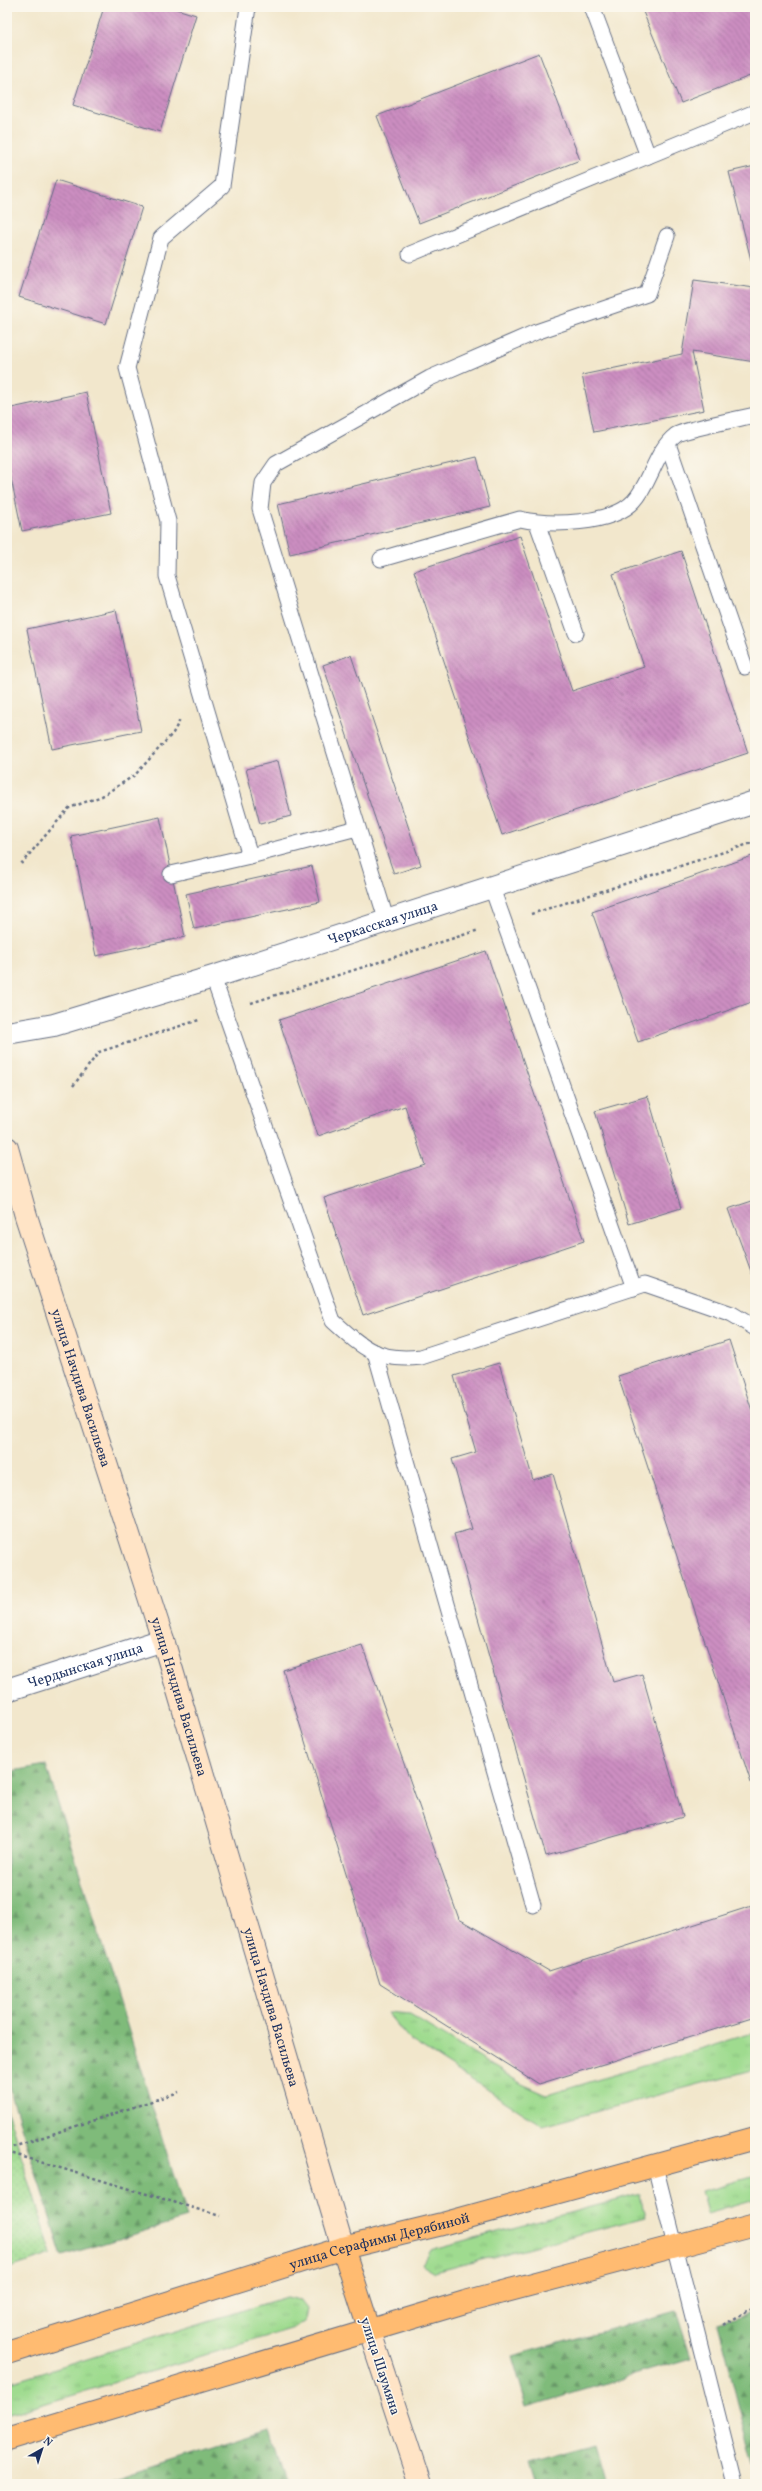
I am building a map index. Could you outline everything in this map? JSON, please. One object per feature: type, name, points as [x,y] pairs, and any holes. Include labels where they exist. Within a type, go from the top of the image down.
[{"type":"main road","name":"улица Серафимы Дерябиной","points":[[7,2353],[343,2248],[655,2166],[755,2138]]},
{"type":"main road","points":[[7,2439],[268,2362],[369,2329],[755,2225]]},
{"type":"main road","name":"улица Шаумяна","points":[[343,2248],[369,2329]]},
{"type":"street","name":"Черкасская улица","points":[[7,1033],[54,1025],[213,977],[755,802]]},
{"type":"street","name":"улица Начдива Васильева","points":[[7,1148],[26,1216],[163,1640],[343,2248]]},
{"type":"street","name":"Чердынская улица","points":[[7,1690],[163,1640]]},
{"type":"street","name":"улица Шаумяна","points":[[369,2329],[420,2484]]},
{"type":"lane","points":[[248,7],[222,186],[162,238],[127,368],[168,521],[167,576],[250,856]]},
{"type":"lane","points":[[592,7],[648,156]]},
{"type":"lane","points":[[410,254],[755,112]]},
{"type":"lane","points":[[387,922],[260,509],[263,483],[276,464],[430,378],[536,332],[648,294],[667,236]]},
{"type":"lane","points":[[381,559],[520,519],[538,523],[583,521],[617,513],[634,501],[660,453],[676,434],[755,415]]},
{"type":"lane","points":[[668,444],[746,667]]},
{"type":"lane","points":[[538,523],[576,633]]},
{"type":"lane","points":[[171,874],[250,856],[357,828]]},
{"type":"lane","points":[[492,888],[634,1288]]},
{"type":"lane","points":[[213,977],[333,1321],[361,1347],[398,1360],[421,1357],[645,1284],[732,1314],[755,1328]]},
{"type":"lane","points":[[375,1352],[533,1905]]},
{"type":"lane","points":[[655,2166],[677,2247],[708,2382],[736,2484]]},
{"type":"path","points":[[21,864],[69,808],[102,796],[135,775],[173,733],[199,684]]},
{"type":"path","points":[[74,1086],[99,1052],[755,842]]},
{"type":"path","points":[[7,2150],[179,2092]]},
{"type":"path","points":[[7,2150],[220,2216]]},
{"type":"green space","points":[[46,1765],[187,2218],[62,2256],[7,2081],[7,1772]]},
{"type":"green space","points":[[387,2013],[410,2015],[522,2084],[547,2095],[755,2032],[755,2069],[543,2126],[410,2040]]},
{"type":"green space","points":[[7,2110],[52,2254],[7,2269]]},
{"type":"green space","points":[[755,2176],[755,2199],[707,2213],[701,2191]]},
{"type":"green space","points":[[640,2194],[645,2217],[435,2272],[422,2264],[430,2250]]},
{"type":"green space","points":[[286,2297],[300,2300],[307,2309],[305,2320],[294,2328],[7,2415],[7,2383]]},
{"type":"green space","points":[[676,2311],[691,2358],[527,2407],[512,2356]]},
{"type":"green space","points":[[755,2311],[755,2465],[754,2465],[717,2323]]},
{"type":"green space","points":[[269,2430],[287,2484],[100,2484]]},
{"type":"green space","points":[[597,2445],[608,2484],[534,2484],[528,2464]]},
{"type":"building","points":[[104,7],[170,7],[196,15],[160,132],[73,105]]},
{"type":"building","points":[[641,7],[755,7],[755,74],[681,103]]},
{"type":"building","points":[[539,53],[580,160],[419,223],[377,116]]},
{"type":"building","points":[[755,166],[755,272],[754,272],[729,172]]},
{"type":"building","points":[[56,180],[142,207],[106,324],[19,297]]},
{"type":"building","points":[[694,280],[755,288],[755,362],[692,352],[704,410],[594,432],[582,375],[682,354]]},
{"type":"building","points":[[86,392],[111,513],[22,531],[7,459],[7,409]]},
{"type":"building","points":[[477,457],[490,507],[290,554],[278,504]]},
{"type":"building","points":[[520,536],[572,691],[644,667],[613,574],[681,551],[748,753],[502,835],[414,571]]},
{"type":"building","points":[[116,610],[141,731],[52,749],[27,629]]},
{"type":"building","points":[[351,655],[421,865],[394,874],[323,665]]},
{"type":"building","points":[[278,761],[291,816],[260,824],[246,769]]},
{"type":"building","points":[[160,817],[185,937],[96,956],[71,836]]},
{"type":"building","points":[[755,855],[755,1001],[638,1042],[592,912]]},
{"type":"building","points":[[312,866],[320,902],[194,929],[186,894]]},
{"type":"building","points":[[486,951],[584,1241],[363,1315],[324,1198],[425,1165],[405,1106],[318,1136],[279,1020]]},
{"type":"building","points":[[648,1096],[681,1208],[629,1224],[595,1111]]},
{"type":"building","points":[[755,1200],[755,1273],[752,1274],[728,1209]]},
{"type":"building","points":[[729,1340],[755,1420],[755,1795],[618,1376]]},
{"type":"building","points":[[499,1363],[533,1480],[553,1474],[613,1682],[642,1674],[683,1817],[546,1856],[454,1534],[472,1529],[452,1459],[476,1452],[454,1376]]},
{"type":"building","points":[[362,1645],[459,1919],[549,1971],[755,1905],[755,2017],[539,2084],[380,1984],[283,1670]]}]
